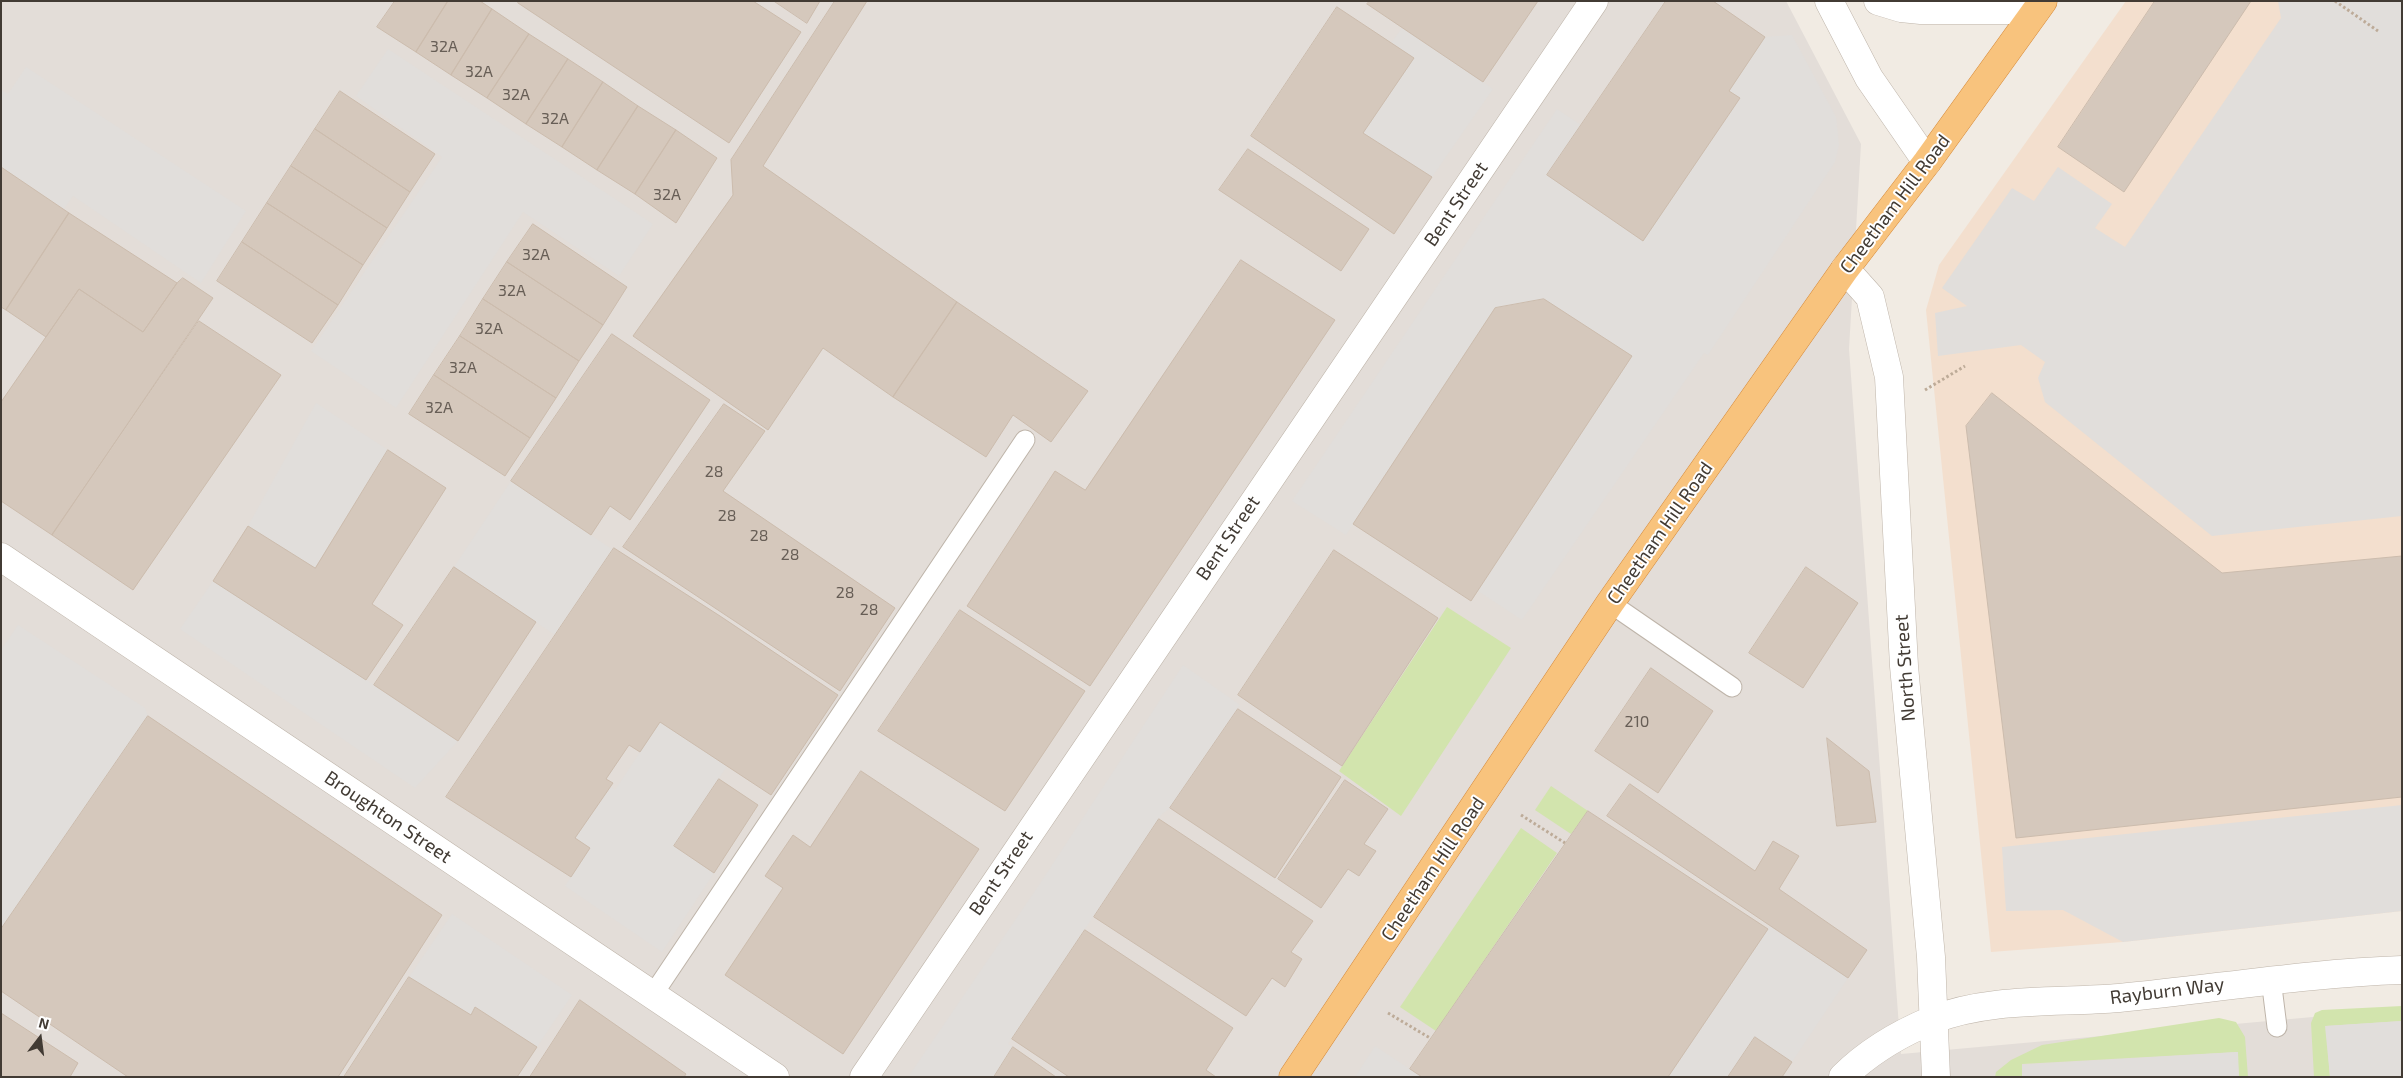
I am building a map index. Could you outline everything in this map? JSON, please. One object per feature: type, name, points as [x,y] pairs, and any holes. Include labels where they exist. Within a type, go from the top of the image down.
[{"type":"highway","name":"Cheetham Hill Road","points":[[1293,1077],[1610,603],[1845,269],[1927,162],[2039,6]]},
{"type":"street","name":"Bent Street","points":[[864,1077],[1594,1]]},
{"type":"street","points":[[1829,1],[1868,78],[1927,162]]},
{"type":"street","points":[[1878,1],[1902,8],[1921,10],[2039,6]]},
{"type":"street","name":"North Street","points":[[1845,269],[1870,297],[1888,376],[1904,666],[1931,957],[1936,1077]]},
{"type":"street","name":"Broughton Street","points":[[5,567],[775,1077]]},
{"type":"street","name":"Rayburn Way","points":[[1843,1077],[1853,1067],[1896,1038],[1933,1020],[1983,1007],[2119,998],[2271,979],[2402,970]]},
{"type":"lane","points":[[652,996],[1025,440]]},
{"type":"lane","points":[[1610,603],[1732,687]]},
{"type":"lane","points":[[2271,979],[2277,1027]]},
{"type":"path","points":[[2334,1],[2378,31]]},
{"type":"path","points":[[1925,390],[1965,366]]},
{"type":"path","points":[[1521,815],[1565,842]]},
{"type":"path","points":[[1388,1013],[1430,1038]]},
{"type":"shaded area","points":[[1,1],[1786,1],[1861,144],[1849,349],[1901,1054],[2402,1009],[2402,1077],[1,1077]]},
{"type":"shaded area","points":[[2126,1],[2402,1],[2402,911],[2123,942],[1991,952],[1926,310],[1939,265]]},
{"type":"shaded area","points":[[2278,1],[2402,1],[2402,516],[2212,536],[2045,402],[2038,378],[2045,362],[2021,345],[1938,356],[1935,313],[1967,306],[1942,288],[2012,188],[2034,201],[2058,167],[2112,204],[2095,228],[2125,247],[2281,18]]},
{"type":"shaded area","points":[[1402,28],[1493,89],[1432,177],[1363,133],[1414,58],[1391,43]]},
{"type":"shaded area","points":[[1792,35],[1836,117],[1839,145],[1835,162],[1708,355],[1704,353],[1522,620],[1478,591],[1632,356],[1544,299],[1495,309],[1346,535],[1292,501],[1557,109],[1581,125],[1547,175],[1643,240],[1740,99],[1729,91],[1765,37]]},
{"type":"shaded area","points":[[388,49],[653,224],[619,276],[523,212],[396,408],[311,351],[442,157],[356,96]]},
{"type":"shaded area","points":[[26,67],[246,211],[201,283],[73,196],[64,209],[1,167],[1,90],[8,94]]},
{"type":"shaded area","points":[[316,403],[388,450],[315,568],[248,526]]},
{"type":"shaded area","points":[[511,481],[613,550],[555,635],[454,567]]},
{"type":"shaded area","points":[[213,581],[458,741],[415,788],[180,629]]},
{"type":"shaded area","points":[[18,625],[145,708],[148,716],[1,929],[1,650]]},
{"type":"shaded area","points":[[1183,665],[1240,705],[1170,808],[1162,814],[1008,1044],[1013,1047],[994,1077],[908,1077],[1037,888]]},
{"type":"shaded area","points":[[660,722],[727,766],[675,846],[714,873],[662,952],[565,886],[590,848],[575,838],[611,787],[615,790]]},
{"type":"shaded area","points":[[2402,805],[2402,911],[2123,942],[2063,910],[2006,911],[2002,847]]},
{"type":"shaded area","points":[[452,914],[572,995],[537,1047],[476,1007],[471,1015],[409,977]]},
{"type":"shaded area","points":[[1770,926],[1848,978],[1792,1062],[1755,1037],[1728,1077],[1668,1077]]},
{"type":"shaded area","points":[[2402,1021],[2402,1077],[2330,1077],[2325,1026]]},
{"type":"shaded area","points":[[1375,1046],[1422,1077],[1355,1077]]},
{"type":"shaded area","points":[[2238,1052],[2239,1077],[2022,1077],[2022,1065]]},
{"type":"green space","points":[[1447,607],[1511,648],[1401,816],[1339,771]]},
{"type":"green space","points":[[1551,786],[1588,811],[1571,834],[1535,810]]},
{"type":"green space","points":[[1521,828],[1557,853],[1436,1031],[1400,1007]]},
{"type":"green space","points":[[2402,1006],[2402,1021],[2326,1026],[2330,1077],[2314,1077],[2311,1023],[2315,1013],[2322,1010]]},
{"type":"green space","points":[[2219,1018],[2236,1022],[2245,1037],[2248,1077],[2239,1077],[2237,1052],[2022,1064],[2022,1077],[1995,1077],[1996,1072],[2011,1060],[2042,1045]]},
{"type":"building","points":[[395,1],[448,1],[416,52],[377,27]]},
{"type":"building","points":[[448,1],[480,1],[492,9],[451,75],[416,52]]},
{"type":"building","points":[[519,1],[753,1],[801,32],[729,143],[518,3]]},
{"type":"building","points":[[774,1],[820,1],[807,23]]},
{"type":"building","points":[[835,1],[867,1],[763,166],[957,302],[893,397],[823,348],[768,430],[633,336],[733,195],[731,160]]},
{"type":"building","points":[[1370,1],[1538,1],[1483,82],[1367,4]]},
{"type":"building","points":[[1666,1],[1713,1],[1765,37],[1729,91],[1740,98],[1643,241],[1547,175]]},
{"type":"building","points":[[2155,1],[2251,1],[2124,192],[2058,147]]},
{"type":"building","points":[[1337,7],[1414,58],[1363,133],[1432,177],[1394,234],[1251,136]]},
{"type":"building","points":[[492,9],[529,34],[487,98],[451,75]]},
{"type":"building","points":[[529,34],[568,59],[526,124],[487,98]]},
{"type":"building","points":[[568,59],[603,82],[562,147],[526,124]]},
{"type":"building","points":[[603,82],[638,106],[597,170],[562,147]]},
{"type":"building","points":[[340,91],[435,154],[410,192],[315,129]]},
{"type":"building","points":[[638,106],[676,130],[635,194],[597,170]]},
{"type":"building","points":[[315,129],[410,192],[387,228],[291,166]]},
{"type":"building","points":[[676,130],[717,158],[676,223],[635,194]]},
{"type":"building","points":[[1248,149],[1369,229],[1341,271],[1219,190]]},
{"type":"building","points":[[291,166],[387,228],[363,265],[267,203]]},
{"type":"building","points":[[1,167],[69,213],[6,310],[1,307]]},
{"type":"building","points":[[267,203],[363,265],[338,305],[242,242]]},
{"type":"building","points":[[69,213],[177,283],[143,332],[79,289],[46,337],[6,310]]},
{"type":"building","points":[[533,224],[627,287],[603,325],[507,262]]},
{"type":"building","points":[[242,242],[338,305],[312,343],[217,281]]},
{"type":"building","points":[[1241,260],[1335,320],[1090,686],[967,606],[1055,471],[1085,490]]},
{"type":"building","points":[[507,262],[603,325],[579,361],[483,299]]},
{"type":"building","points":[[183,278],[213,298],[52,535],[1,501],[1,402],[79,289],[143,332],[177,283]]},
{"type":"building","points":[[483,299],[579,361],[556,398],[460,336]]},
{"type":"building","points":[[1544,299],[1632,356],[1471,601],[1353,524],[1495,308]]},
{"type":"building","points":[[957,302],[1088,391],[1051,442],[1013,415],[986,457],[893,397]]},
{"type":"building","points":[[199,321],[281,375],[133,590],[52,535]]},
{"type":"building","points":[[612,334],[710,400],[630,520],[610,506],[591,535],[511,481]]},
{"type":"building","points":[[460,336],[556,398],[530,438],[434,375]]},
{"type":"building","points":[[434,375],[530,438],[505,476],[409,414]]},
{"type":"building","points":[[1992,393],[2222,573],[2402,556],[2402,797],[2016,838],[1966,426]]},
{"type":"building","points":[[724,404],[765,431],[723,491],[895,608],[840,691],[623,547]]},
{"type":"building","points":[[388,450],[446,488],[372,604],[403,625],[366,680],[213,581],[248,526],[315,568]]},
{"type":"building","points":[[614,548],[838,695],[771,795],[660,722],[640,752],[629,745],[606,779],[613,783],[575,838],[590,848],[571,877],[446,797]]},
{"type":"building","points":[[1334,550],[1438,618],[1342,766],[1238,695]]},
{"type":"building","points":[[454,567],[536,622],[458,741],[374,685]]},
{"type":"building","points":[[1806,567],[1858,603],[1803,688],[1749,653]]},
{"type":"building","points":[[960,610],[1085,691],[1005,811],[878,731]]},
{"type":"building","points":[[1651,668],[1713,711],[1658,793],[1595,751]]},
{"type":"building","points":[[1238,709],[1341,777],[1275,878],[1170,808]]},
{"type":"building","points":[[148,716],[442,915],[338,1077],[128,1077],[1,991],[1,929]]},
{"type":"building","points":[[1827,738],[1869,771],[1876,822],[1837,826]]},
{"type":"building","points":[[861,771],[979,849],[843,1054],[725,975],[783,888],[765,876],[793,835],[810,847]]},
{"type":"building","points":[[719,779],[758,805],[714,873],[674,846]]},
{"type":"building","points":[[1345,780],[1388,809],[1364,844],[1376,851],[1359,876],[1348,869],[1321,908],[1278,879]]},
{"type":"building","points":[[1630,784],[1755,871],[1773,841],[1799,856],[1779,889],[1867,950],[1848,978],[1607,816]]},
{"type":"building","points":[[1588,811],[1768,929],[1668,1077],[1422,1077],[1410,1069]]},
{"type":"building","points":[[1159,819],[1313,921],[1291,952],[1302,959],[1285,987],[1272,978],[1246,1016],[1094,917]]},
{"type":"building","points":[[1085,930],[1233,1028],[1206,1070],[1216,1077],[1069,1077],[1012,1039]]},
{"type":"building","points":[[409,977],[471,1015],[475,1007],[537,1047],[517,1077],[344,1077]]},
{"type":"building","points":[[580,1000],[686,1074],[684,1077],[530,1077]]},
{"type":"building","points":[[1,1013],[78,1063],[70,1077],[1,1077]]},
{"type":"building","points":[[1755,1037],[1792,1062],[1782,1077],[1728,1077]]},
{"type":"building","points":[[1013,1047],[1056,1077],[994,1077]]}]
